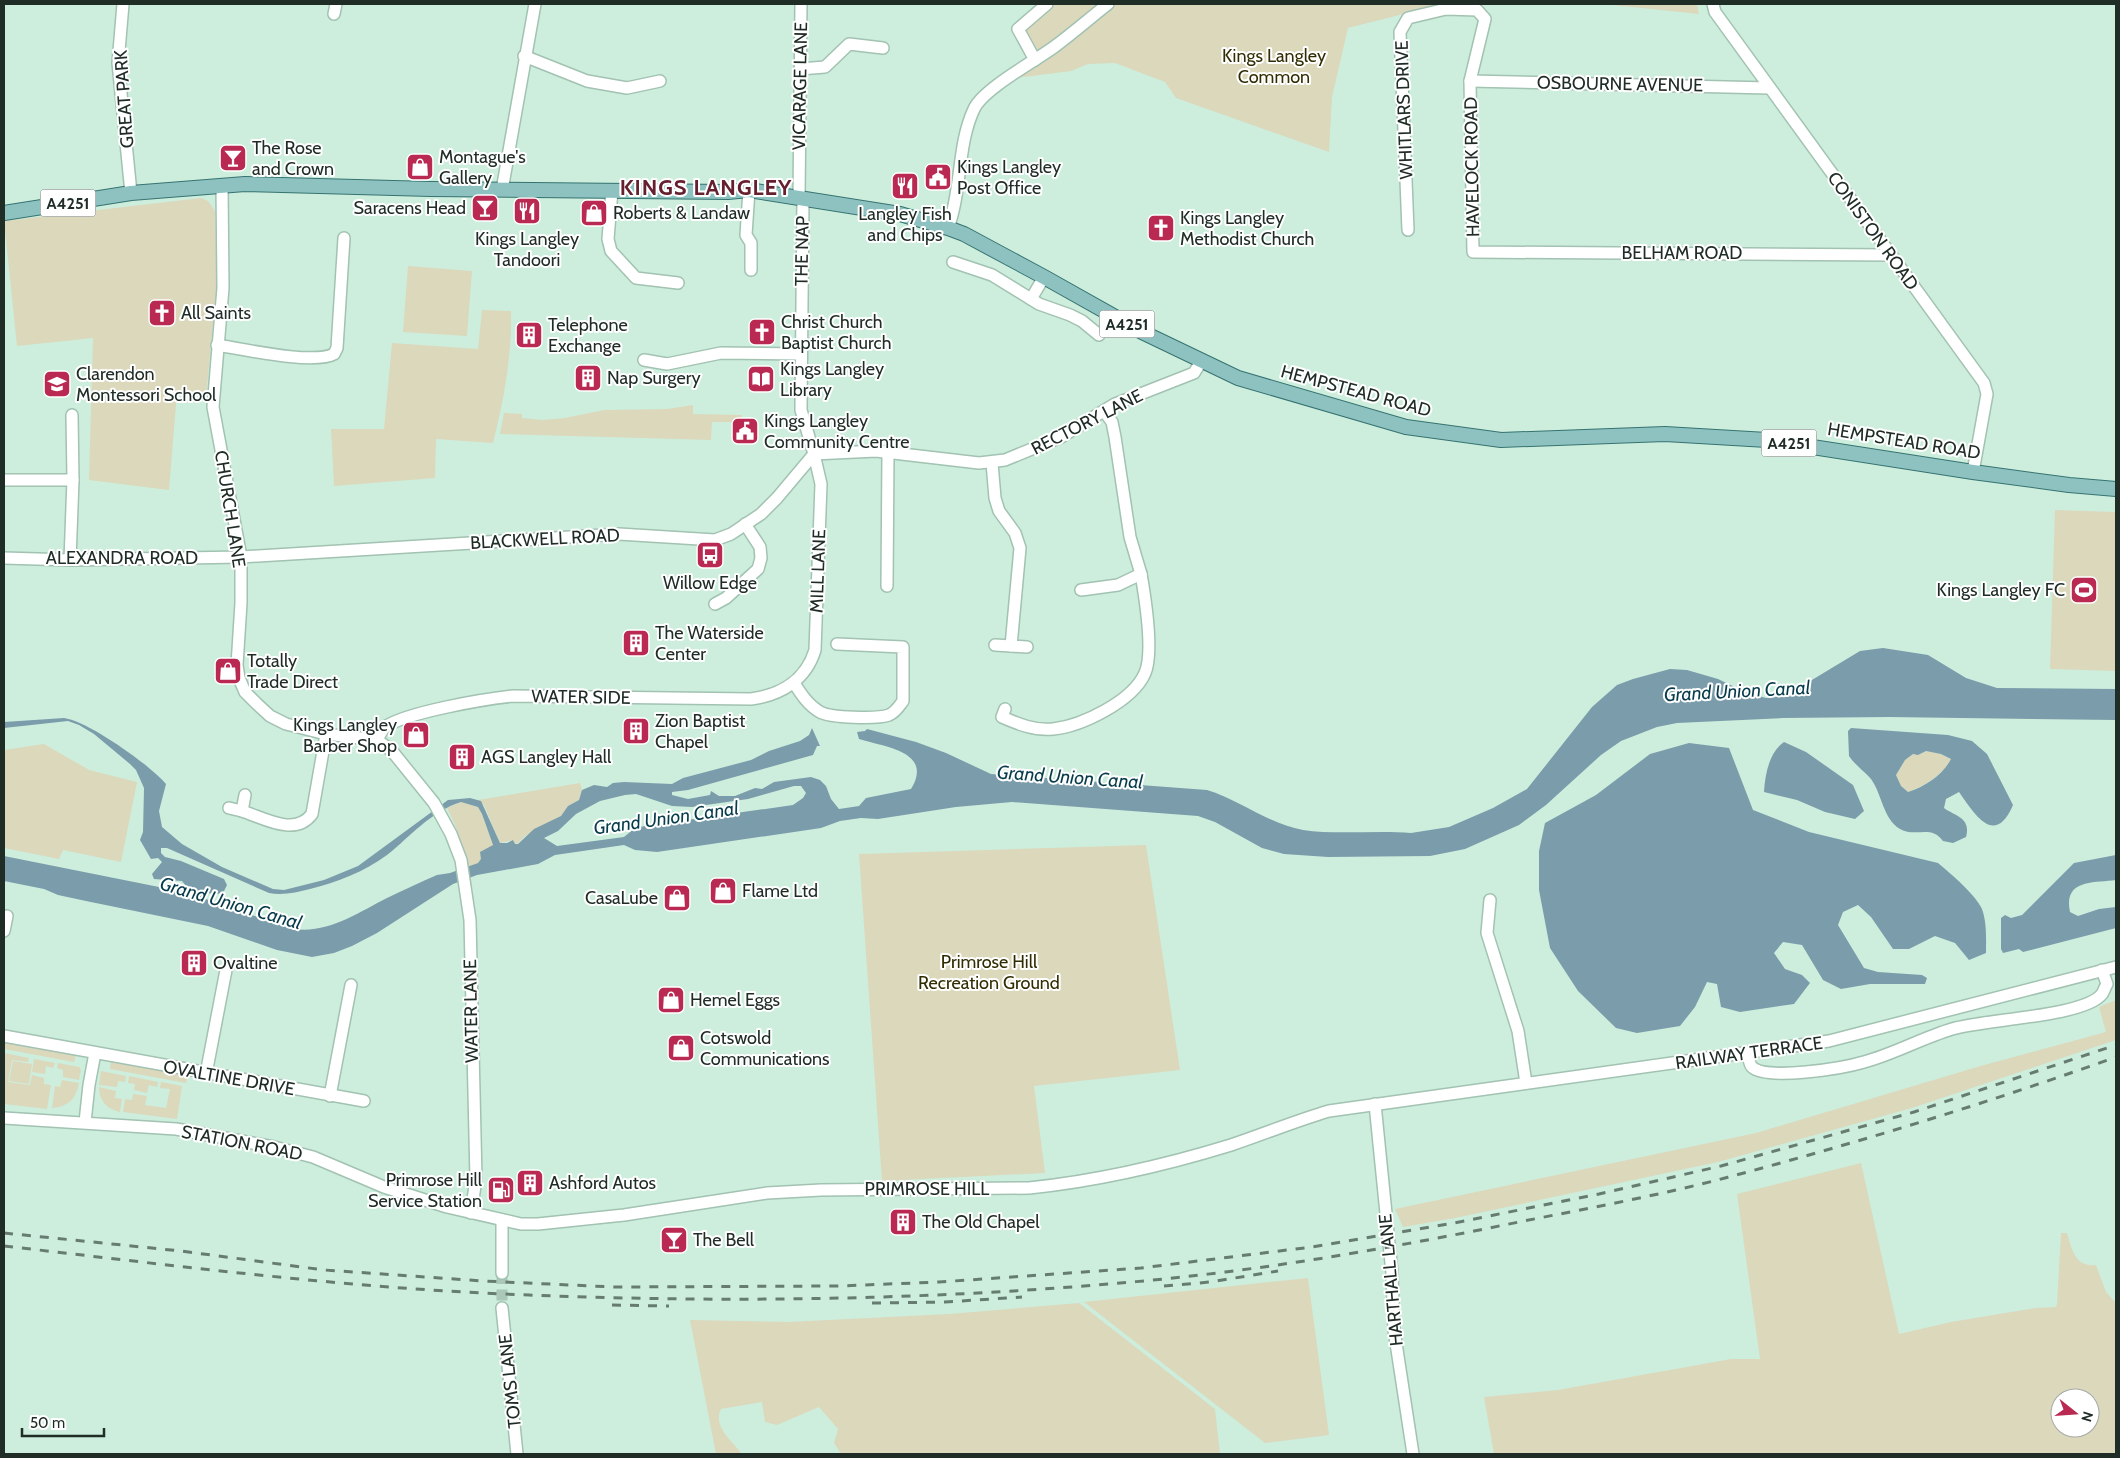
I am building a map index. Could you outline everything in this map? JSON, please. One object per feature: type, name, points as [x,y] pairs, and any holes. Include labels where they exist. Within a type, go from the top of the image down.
[{"type":"main road","name":"A4251","points":[[4,213],[132,193],[222,185],[260,184],[502,190],[728,192],[749,190],[801,198]]},
{"type":"main road","name":"HEMPSTEAD ROAD","points":[[801,198],[900,214],[964,234],[1142,332],[1238,378],[1406,427],[1501,440],[1665,434],[1767,440],[1973,472],[2069,485],[2116,489]]},
{"type":"street","name":"GREAT PARK","points":[[123,4],[118,63],[132,193]]},
{"type":"street","points":[[502,190],[524,56],[535,4]]},
{"type":"street","name":"VICARAGE LANE","points":[[801,4],[801,198]]},
{"type":"street","points":[[1035,60],[1018,29],[1047,4]]},
{"type":"street","points":[[948,228],[953,215],[959,185],[964,140],[975,107],[989,91],[1035,60],[1108,4]]},
{"type":"street","name":"CONISTON ROAD","points":[[1712,4],[1715,12],[1769,88],[1984,383],[1987,394],[1973,472]]},
{"type":"street","name":"WHITLARS DRIVE","points":[[1408,230],[1400,32],[1408,18],[1446,9],[1477,10],[1485,19],[1470,81]]},
{"type":"street","points":[[800,69],[825,67],[849,44],[883,48]]},
{"type":"street","points":[[524,56],[587,81],[628,88],[660,81]]},
{"type":"street","name":"OSBOURNE AVENUE","points":[[1470,81],[1769,88]]},
{"type":"street","name":"HAVELOCK ROAD","points":[[1470,81],[1473,252]]},
{"type":"street","name":"CHURCH LANE","points":[[222,185],[223,288],[213,407],[241,557],[241,603],[237,665],[239,678],[251,698],[270,716],[286,724],[326,734],[377,740]]},
{"type":"street","points":[[612,190],[608,239],[611,252],[636,278],[678,283]]},
{"type":"street","points":[[749,190],[746,235],[751,243],[751,270]]},
{"type":"street","name":"THE NAP","points":[[801,198],[801,410],[814,454]]},
{"type":"street","points":[[217,345],[302,357],[321,358],[334,354],[337,348],[344,238]]},
{"type":"street","name":"BELHAM ROAD","points":[[1473,252],[1890,255]]},
{"type":"street","points":[[953,262],[992,275],[1046,307],[1082,321],[1099,335]]},
{"type":"street","points":[[1031,299],[1044,277]]},
{"type":"street","points":[[644,360],[667,364],[721,354],[801,354]]},
{"type":"street","name":"RECTORY LANE","points":[[992,463],[1036,448],[1061,436],[1115,404],[1194,372],[1202,360]]},
{"type":"street","points":[[1002,717],[1035,729],[1053,729],[1070,725],[1108,709],[1134,687],[1145,673],[1149,658],[1145,596],[1141,574],[1130,537],[1116,437],[1112,422],[1104,411]]},
{"type":"street","points":[[70,560],[73,480],[72,415]]},
{"type":"street","points":[[887,586],[888,453]]},
{"type":"street","points":[[814,454],[888,453],[934,459],[992,463],[999,511],[1015,533],[1020,548],[1011,646]]},
{"type":"street","name":"BLACKWELL ROAD","points":[[241,557],[619,534],[715,540],[731,534],[761,514],[814,454]]},
{"type":"street","name":"MILL LANE","points":[[794,683],[811,662],[815,650],[821,484],[814,454]]},
{"type":"street","points":[[4,480],[73,480]]},
{"type":"street","points":[[715,604],[726,598],[758,569],[761,558],[760,547],[745,524]]},
{"type":"street","name":"ALEXANDRA ROAD","points":[[4,558],[70,560],[241,557]]},
{"type":"street","points":[[1082,590],[1118,586],[1141,574]]},
{"type":"street","points":[[794,683],[807,702],[820,713],[834,716],[882,716],[891,714],[898,708],[903,701],[907,647],[837,644]]},
{"type":"street","points":[[995,645],[1027,647]]},
{"type":"street","name":"WATER SIDE","points":[[377,740],[384,728],[399,720],[487,698],[513,696],[751,699],[781,692],[794,683]]},
{"type":"street","points":[[229,808],[290,827],[307,821],[312,814],[326,734]]},
{"type":"street","name":"WATER LANE","points":[[377,740],[392,751],[434,803],[451,834],[461,860],[470,920],[476,1179],[471,1212]]},
{"type":"street","points":[[242,811],[244,795]]},
{"type":"street","points":[[1490,900],[1487,933],[1518,1032],[1526,1083]]},
{"type":"street","points":[[4,931],[6,916]]},
{"type":"street","name":"RAILWAY TERRACE","points":[[1375,1104],[1829,1041],[2116,967]]},
{"type":"street","points":[[206,1074],[226,970]]},
{"type":"street","points":[[1748,1053],[1750,1064],[1753,1068],[1762,1072],[1798,1073],[1839,1068],[1865,1062],[1954,1028],[1990,1021],[2029,1018],[2082,1006],[2102,994],[2107,984],[2102,970]]},
{"type":"street","points":[[330,1096],[350,985]]},
{"type":"street","name":"OVALTINE DRIVE","points":[[4,1036],[206,1074],[364,1101]]},
{"type":"street","points":[[85,1122],[95,1053]]},
{"type":"street","name":"PRIMROSE HILL","points":[[471,1212],[521,1224],[562,1222],[693,1206],[767,1193],[821,1190],[1020,1188],[1055,1185],[1170,1162],[1233,1144],[1291,1122],[1322,1113],[1375,1104]]},
{"type":"street","name":"HARTHALL LANE","points":[[1375,1104],[1392,1274],[1394,1330],[1413,1454]]},
{"type":"street","name":"STATION ROAD","points":[[4,1118],[85,1122],[176,1130],[274,1147],[313,1157],[384,1187],[471,1212]]},
{"type":"street","points":[[502,1220],[502,1273]]},
{"type":"street","name":"TOMS LANE","points":[[502,1308],[517,1454]]},
{"type":"green space","name":"Kings Langley Common","points":[[1055,4],[1443,4],[1348,28],[1332,97],[1329,152],[1176,98],[1165,82],[1115,63],[1088,64],[1071,71],[1009,79],[1037,61],[1022,31]]},
{"type":"green space","points":[[1603,4],[1697,4],[1699,14]]},
{"type":"green space","points":[[201,198],[208,201],[215,211],[217,285],[206,396],[177,392],[169,490],[89,480],[93,338],[17,346],[4,221]]},
{"type":"green space","points":[[408,266],[472,271],[467,336],[403,332]]},
{"type":"green space","points":[[482,310],[511,311],[506,377],[493,443],[436,439],[435,478],[334,486],[331,429],[384,429],[392,343],[478,349]]},
{"type":"green space","points":[[693,405],[693,414],[742,415],[741,422],[712,422],[711,440],[500,434],[504,413],[522,414],[522,418],[542,420],[565,418],[604,410],[667,409]]},
{"type":"green space","name":"Kings Langley FC","points":[[2055,510],[2116,512],[2116,671],[2050,669]]},
{"type":"green space","points":[[44,744],[89,770],[137,782],[121,862],[63,850],[59,859],[4,848],[4,750]]},
{"type":"green space","points":[[1926,751],[1941,754],[1951,759],[1948,765],[1933,779],[1908,792],[1901,786],[1896,775],[1905,760],[1913,754],[1918,755]]},
{"type":"green space","points":[[580,783],[582,790],[579,800],[568,806],[561,816],[525,836],[515,844],[513,840],[500,843],[484,805],[478,800]]},
{"type":"green space","points":[[461,802],[478,807],[493,846],[478,863],[466,867],[464,851],[447,808]]},
{"type":"green space","name":"Primrose Hill Recreation Ground","points":[[1146,845],[1180,1070],[1034,1086],[1045,1173],[882,1181],[859,854]]},
{"type":"green space","points":[[2116,1000],[2116,1040],[1912,1108],[1718,1162],[1455,1218],[1403,1227],[1395,1209],[1756,1133],[1977,1067],[2106,1032],[2099,1007]]},
{"type":"green space","points":[[4,1041],[76,1055],[74,1062],[4,1049]]},
{"type":"green space","points":[[4,1053],[29,1058],[28,1062],[12,1060],[8,1082],[30,1085],[32,1075],[44,1078],[44,1084],[51,1085],[47,1109],[4,1104]]},
{"type":"green space","points":[[34,1059],[55,1063],[53,1068],[46,1066],[45,1074],[32,1072]]},
{"type":"green space","points":[[13,1061],[32,1064],[29,1084],[9,1081]]},
{"type":"green space","points":[[111,1061],[188,1075],[186,1083],[110,1069]]},
{"type":"green space","points":[[58,1063],[79,1067],[81,1070],[79,1080],[63,1077],[63,1070],[57,1068]]},
{"type":"green space","points":[[101,1071],[126,1076],[125,1082],[118,1081],[117,1087],[99,1085]]},
{"type":"green space","points":[[129,1076],[158,1082],[157,1087],[149,1085],[147,1093],[134,1090],[135,1084],[128,1083]]},
{"type":"green space","points":[[62,1080],[79,1083],[78,1089],[67,1104],[52,1108],[55,1086],[60,1087]]},
{"type":"green space","points":[[161,1082],[182,1086],[177,1119],[123,1112],[125,1099],[132,1100],[133,1094],[147,1096],[145,1105],[166,1108],[170,1089],[160,1088]]},
{"type":"green space","points":[[99,1087],[116,1091],[115,1098],[122,1099],[120,1112],[111,1109],[105,1104],[100,1096]]},
{"type":"green space","points":[[1861,1163],[1899,1334],[1951,1322],[2036,1308],[2056,1307],[2061,1233],[2067,1233],[2079,1260],[2089,1265],[2096,1265],[2106,1292],[2116,1303],[2116,1454],[1494,1454],[1484,1397],[1558,1390],[1731,1359],[1760,1359],[1737,1194]]},
{"type":"green space","points":[[1308,1278],[1329,1435],[1265,1443],[1084,1302]]},
{"type":"green space","points":[[1079,1303],[1215,1409],[1220,1454],[841,1454],[834,1443],[838,1429],[819,1407],[777,1425],[765,1422],[762,1402],[721,1409],[719,1422],[721,1428],[742,1454],[716,1454],[690,1320],[788,1322],[949,1314]]},
{"type":"water","name":"Grand Union Canal","points":[[1883,648],[1928,655],[1966,678],[1997,688],[2116,689],[2116,720],[1889,717],[1783,718],[1677,723],[1657,727],[1621,741],[1601,755],[1546,805],[1519,825],[1465,849],[1430,856],[1328,857],[1284,854],[1262,848],[1215,822],[1198,816],[1012,802],[956,807],[878,819],[861,818],[840,821],[821,828],[657,852],[635,850],[624,845],[555,855],[538,864],[477,875],[453,884],[377,933],[352,946],[334,953],[312,957],[277,950],[208,926],[58,895],[44,889],[4,881],[4,856],[184,892],[186,886],[182,881],[154,879],[152,874],[162,862],[158,858],[151,859],[140,840],[143,832],[144,788],[136,770],[130,764],[94,734],[68,721],[4,728],[4,722],[64,718],[75,721],[103,735],[147,766],[166,784],[159,811],[162,827],[182,844],[222,867],[273,889],[284,890],[324,880],[358,866],[448,800],[470,798],[481,801],[500,843],[507,843],[513,840],[515,844],[518,844],[534,829],[561,816],[568,806],[579,800],[582,790],[594,785],[607,787],[613,783],[624,782],[672,784],[683,778],[751,760],[769,751],[800,741],[809,735],[812,728],[820,746],[817,746],[813,755],[688,790],[672,792],[672,795],[688,799],[710,795],[711,791],[719,796],[735,796],[755,788],[762,789],[774,782],[811,777],[820,780],[826,786],[831,799],[839,809],[859,806],[866,798],[911,789],[916,776],[916,766],[911,759],[893,748],[859,739],[857,732],[867,729],[916,742],[946,753],[991,774],[1207,790],[1278,823],[1303,830],[1411,833],[1449,827],[1493,808],[1527,789],[1592,707],[1617,685],[1670,669],[1687,670],[1718,679],[1745,692],[1766,698],[1787,695],[1860,651]],"holes":[[[794,786],[801,786],[806,793],[803,798],[793,805],[645,826],[635,828],[624,837],[557,846],[544,838],[558,831],[576,814],[600,801],[625,795],[636,794],[672,806],[692,807],[748,799]],[[461,802],[478,807],[493,845],[480,852],[481,859],[478,863],[450,873],[437,875],[340,922],[315,929],[289,928],[203,898],[204,893],[218,894],[224,891],[227,885],[224,879],[181,861],[165,857],[161,853],[161,848],[167,848],[269,893],[290,893],[330,883],[350,876],[369,866],[387,855],[430,818]]]},
{"type":"water","points":[[1851,728],[1948,735],[1972,741],[1987,754],[2013,805],[1999,824],[1992,825],[1985,823],[1978,817],[1959,792],[1946,799],[1944,808],[1965,822],[1967,831],[1966,837],[1953,843],[1943,841],[1933,833],[1912,832],[1900,829],[1894,825],[1886,813],[1871,779],[1849,756],[1848,731]],"holes":[[[1926,751],[1941,754],[1951,759],[1948,765],[1927,784],[1908,792],[1901,786],[1896,775],[1905,760],[1913,754],[1918,755]]]},
{"type":"water","points":[[1784,742],[1806,752],[1853,785],[1864,811],[1855,819],[1825,812],[1797,800],[1764,792],[1765,778],[1771,758]]},
{"type":"water","points":[[1689,743],[1729,748],[1753,810],[1809,832],[1938,863],[1956,878],[1979,903],[1984,914],[1986,953],[1969,960],[1955,943],[1935,936],[1909,949],[1893,949],[1871,917],[1858,905],[1843,912],[1838,925],[1864,968],[1878,972],[1922,975],[1927,978],[1925,984],[1870,984],[1841,989],[1823,980],[1802,945],[1783,942],[1774,953],[1785,969],[1802,975],[1810,983],[1794,1004],[1740,1012],[1721,1007],[1717,984],[1707,982],[1695,1007],[1680,1026],[1637,1033],[1616,1028],[1578,991],[1550,948],[1539,890],[1539,851],[1545,823],[1596,795],[1650,754]]},
{"type":"water","points":[[2116,855],[2116,880],[2082,885],[2071,894],[2069,901],[2070,912],[2078,916],[2099,909],[2116,907],[2116,928],[2023,952],[2019,949],[2003,953],[2001,949],[2001,918],[2005,915],[2011,918],[2022,915],[2074,863]]},
{"type":"tunnel","points":[[502,1273],[502,1308]]},
{"type":"railway","points":[[4,1233],[181,1251],[324,1270],[483,1281],[614,1287],[838,1286],[939,1282],[1141,1268],[1312,1247],[1454,1223],[1599,1194],[1721,1166],[1914,1112],[2116,1045]]},
{"type":"railway","points":[[4,1246],[332,1282],[397,1288],[529,1295],[679,1299],[831,1298],[982,1293],[1132,1282],[1272,1266],[1365,1251],[1670,1191],[1774,1165],[1873,1136],[1971,1106],[2116,1057]]},
{"type":"railway","points":[[1164,1286],[1210,1282],[1278,1271]]},
{"type":"railway","points":[[872,1303],[945,1302],[1022,1297]]},
{"type":"railway","points":[[612,1305],[669,1306]]},
{"type":"place","name":"The Rose and Crown","points":[[233,158]]},
{"type":"place","name":"Montague's Gallery","points":[[420,167]]},
{"type":"place","name":"Kings Langley Post Office","points":[[938,177]]},
{"type":"place","name":"Langley Fish and Chips","points":[[905,186]]},
{"type":"place","name":"Saracens Head","points":[[485,208]]},
{"type":"place","name":"Kings Langley Tandoori","points":[[527,211]]},
{"type":"place","name":"Roberts & Landaw","points":[[594,213]]},
{"type":"place","name":"Kings Langley Methodist Church","points":[[1161,228]]},
{"type":"place","name":"All Saints","points":[[162,313]]},
{"type":"place","name":"Christ Church Baptist Church","points":[[762,332]]},
{"type":"place","name":"Telephone Exchange","points":[[529,335]]},
{"type":"place","name":"Nap Surgery","points":[[588,378]]},
{"type":"place","name":"Kings Langley Library","points":[[761,379]]},
{"type":"place","name":"Clarendon Montessori School","points":[[57,384]]},
{"type":"place","name":"Kings Langley Community Centre","points":[[745,431]]},
{"type":"place","name":"Willow Edge","points":[[710,555]]},
{"type":"place","name":"Kings Langley FC","points":[[2084,590]]},
{"type":"place","name":"The Waterside Center","points":[[636,643]]},
{"type":"place","name":"Totally Trade Direct","points":[[228,671]]},
{"type":"place","name":"Zion Baptist Chapel","points":[[636,731]]},
{"type":"place","name":"Kings Langley Barber Shop","points":[[416,735]]},
{"type":"place","name":"AGS Langley Hall","points":[[462,757]]},
{"type":"place","name":"Flame Ltd","points":[[723,891]]},
{"type":"place","name":"CasaLube","points":[[677,898]]},
{"type":"place","name":"Ovaltine","points":[[194,963]]},
{"type":"place","name":"Hemel Eggs","points":[[671,1000]]},
{"type":"place","name":"Cotswold Communications","points":[[681,1048]]},
{"type":"place","name":"Ashford Autos","points":[[530,1183]]},
{"type":"place","name":"Primrose Hill Service Station","points":[[501,1190]]},
{"type":"place","name":"The Old Chapel","points":[[903,1222]]},
{"type":"place","name":"The Bell","points":[[674,1240]]},
{"type":"district","name":"KINGS LANGLEY","points":[[706,187]]}]
